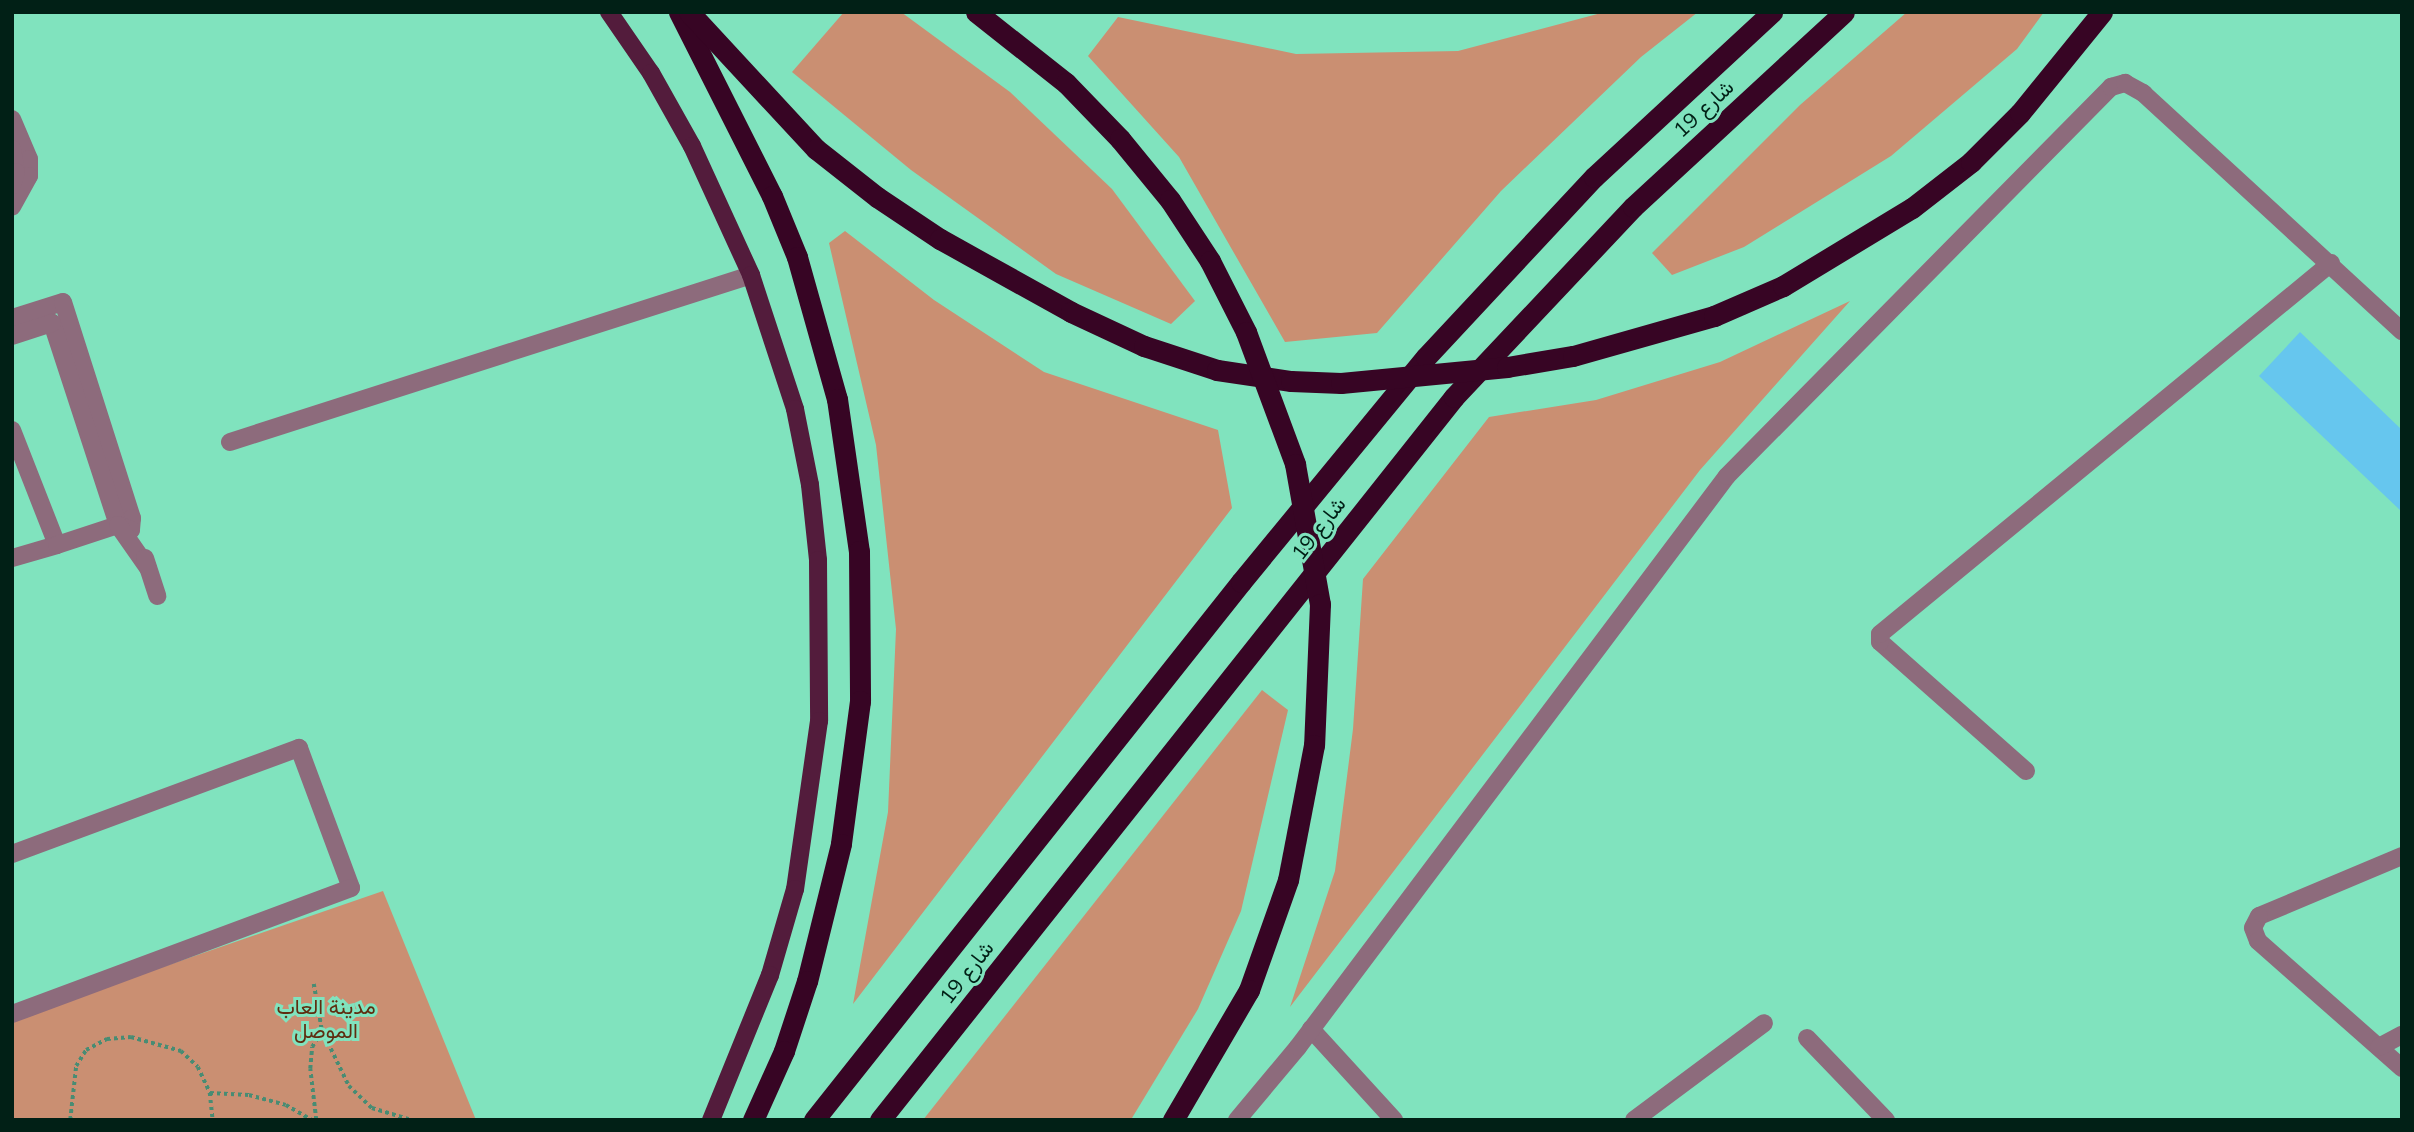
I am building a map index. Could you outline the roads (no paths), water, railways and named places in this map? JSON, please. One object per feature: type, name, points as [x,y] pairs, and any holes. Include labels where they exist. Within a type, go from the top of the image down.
[{"type":"highway","points":[[679,12],[772,196],[797,257],[837,399],[859,551],[860,701],[852,784],[810,970],[783,1051],[753,1120]]},
{"type":"highway","points":[[689,12],[816,149],[888,204],[1006,279],[1144,346],[1217,370],[1291,381],[1341,383],[1507,368],[1573,356],[1726,311],[1837,256],[1912,208],[1971,162],[2020,113],[2102,12]]},
{"type":"highway","points":[[976,12],[1066,83],[1120,139],[1170,200],[1210,261],[1279,412],[1311,537],[1320,604],[1320,675],[1304,813],[1269,941],[1249,990],[1173,1120]]},
{"type":"highway","name":"شارع 19","points":[[814,1120],[1241,582],[1426,357],[1594,177],[1772,12]]},
{"type":"highway","name":"شارع 19","points":[[880,1120],[1454,397],[1633,207],[1844,12]]},
{"type":"main road","points":[[610,12],[651,73],[692,146],[751,275],[794,409],[810,485],[818,560],[819,721],[795,889],[770,975],[711,1120]]},
{"type":"street","points":[[1237,1120],[1311,1029],[1727,476],[2111,87],[2125,83],[2143,93],[2331,262],[2402,331]]},
{"type":"street","points":[[12,119],[29,159],[29,176],[12,207]]},
{"type":"street","points":[[12,149],[16,172],[12,185]]},
{"type":"street","points":[[2026,771],[1881,642],[1880,634],[2331,262]]},
{"type":"street","points":[[230,442],[751,275]]},
{"type":"street","points":[[12,318],[63,302],[125,522]]},
{"type":"street","points":[[12,336],[52,323],[125,522],[148,568],[157,596]]},
{"type":"street","points":[[12,430],[57,545]]},
{"type":"street","points":[[12,558],[125,522]]},
{"type":"street","points":[[12,855],[299,748],[351,888],[12,1014]]},
{"type":"street","points":[[2402,856],[2259,916],[2253,928],[2258,941],[2402,1068]]},
{"type":"street","points":[[1634,1120],[1765,1023]]},
{"type":"street","points":[[1311,1029],[1394,1120]]},
{"type":"street","points":[[2379,1047],[2402,1035]]},
{"type":"street","points":[[1807,1038],[1886,1120]]},
{"type":"park label","name":"مدينة العاب الموصل","points":[[326,1018]]}]
